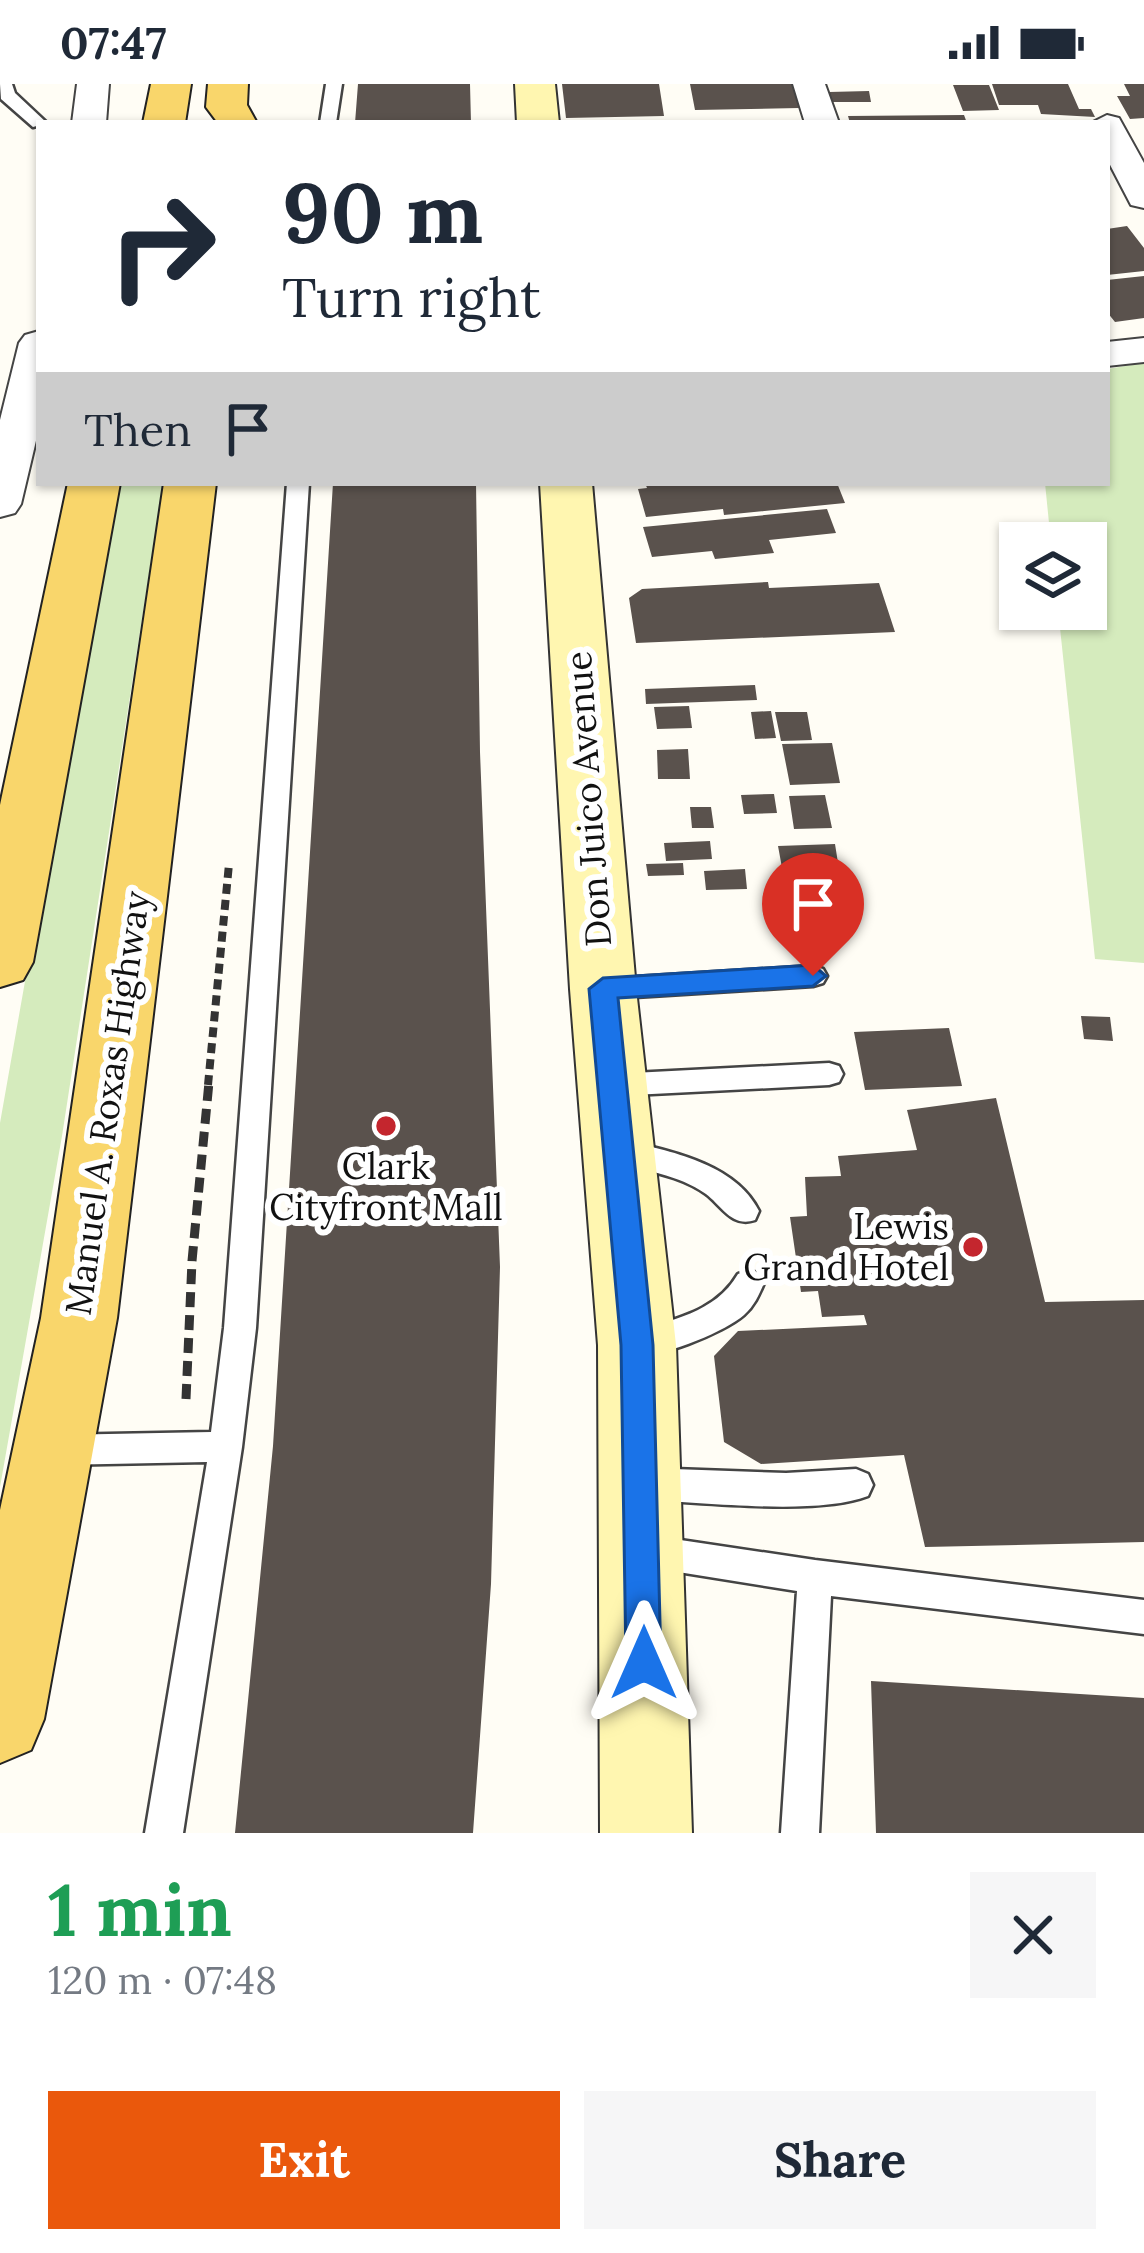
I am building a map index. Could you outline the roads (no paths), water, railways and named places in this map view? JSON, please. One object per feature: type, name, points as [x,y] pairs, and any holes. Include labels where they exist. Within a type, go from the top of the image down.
[{"type":"main road","points":[[165,120],[171,84]]},
{"type":"main road","points":[[535,84],[538,120]]},
{"type":"main road","points":[[0,962],[93,486]]},
{"type":"main road","name":"Manuel A. Roxas Highway","points":[[0,1719],[80,1318],[190,486]]},
{"type":"main road","name":"Don Juico Avenue","points":[[566,486],[603,989],[637,1345],[646,1833]]},
{"type":"street","points":[[88,120],[93,84]]},
{"type":"street","points":[[809,84],[821,120]]},
{"type":"street","points":[[1110,131],[1144,197]]},
{"type":"street","points":[[1110,354],[1144,350]]},
{"type":"street","points":[[0,504],[36,361]]},
{"type":"lane","points":[[4,84],[7,95],[36,120]]},
{"type":"lane","points":[[328,120],[334,84]]},
{"type":"lane","points":[[164,1833],[226,1447],[250,1201],[298,486]]},
{"type":"lane","points":[[603,989],[813,976]]},
{"type":"lane","points":[[617,1118],[829,1074]]},
{"type":"lane","points":[[617,1118],[688,1169],[718,1183],[744,1211]]},
{"type":"lane","points":[[637,1345],[730,1312],[743,1299],[749,1282]]},
{"type":"lane","points":[[54,1450],[226,1447]]},
{"type":"lane","points":[[642,1517],[786,1489],[856,1486]]},
{"type":"lane","points":[[642,1517],[815,1577],[1144,1617]]},
{"type":"lane","points":[[800,1833],[815,1577]]},
{"type":"place","name":"Clark Cityfront Mall","points":[[386,1126]]},
{"type":"place","name":"Lewis Grand Hotel","points":[[973,1247]]}]
